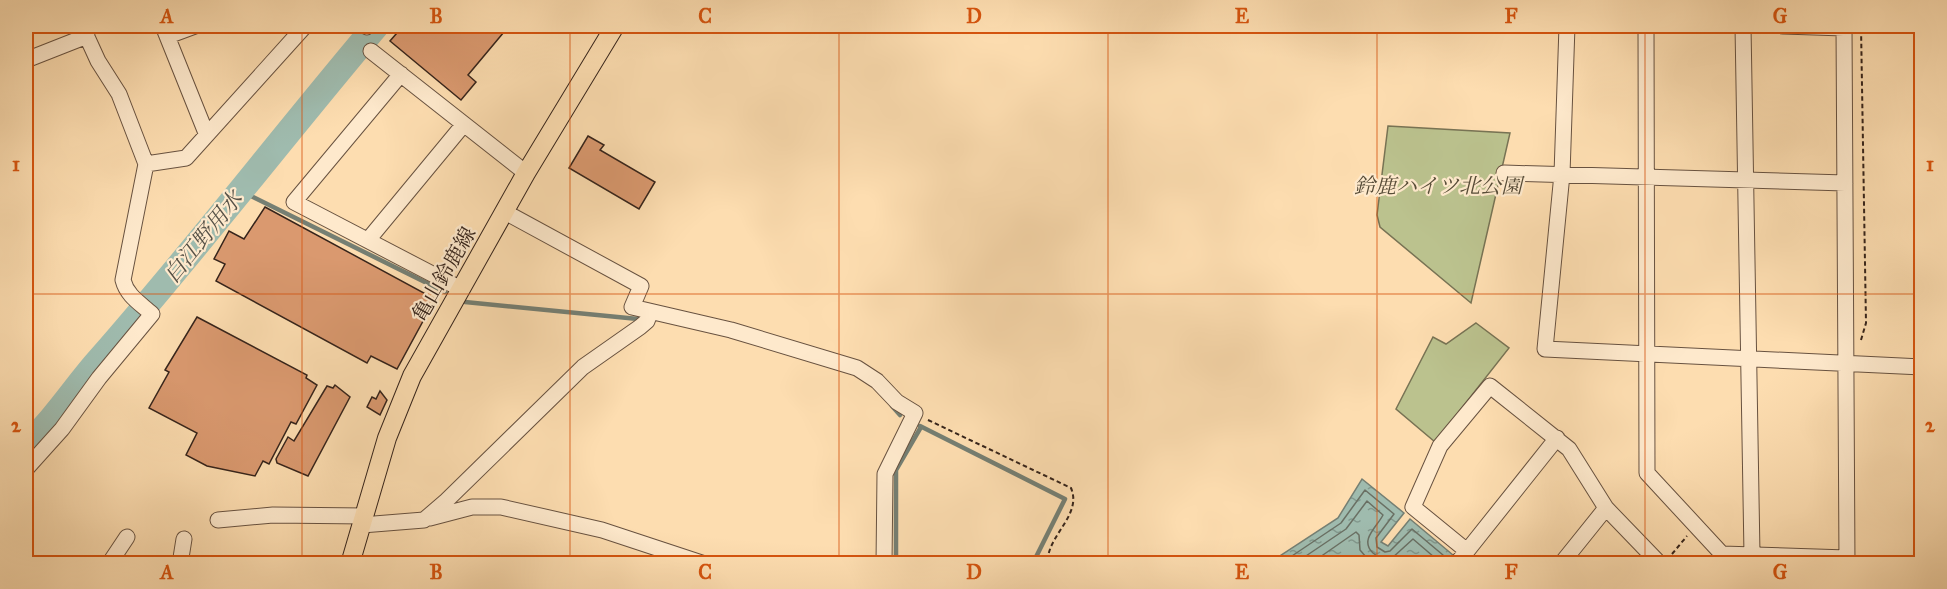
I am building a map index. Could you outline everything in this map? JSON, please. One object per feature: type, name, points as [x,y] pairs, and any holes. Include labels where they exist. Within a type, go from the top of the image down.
[{"type":"main road","name":"亀山鈴鹿線","points":[[350,564],[387,438],[412,376],[526,173],[615,26]]},
{"type":"street","points":[[195,26],[165,31],[206,133]]},
{"type":"street","points":[[1567,26],[1562,174],[1545,349],[1922,367]]},
{"type":"street","points":[[1646,26],[1647,473],[1722,554],[1847,561],[1850,363],[1844,27],[1783,26]]},
{"type":"street","points":[[1743,26],[1752,555]]},
{"type":"street","points":[[146,164],[186,158],[301,27]]},
{"type":"street","points":[[26,60],[84,28],[98,61],[119,94],[146,164],[123,280],[125,288],[152,314],[99,378],[62,429],[26,469]]},
{"type":"street","points":[[371,51],[526,173]]},
{"type":"street","points":[[401,74],[294,202],[461,289]]},
{"type":"street","points":[[368,240],[464,124]]},
{"type":"street","points":[[1504,173],[1845,183]]},
{"type":"street","points":[[505,212],[641,286],[632,307],[650,313],[681,316],[857,368],[877,381],[897,402],[915,413],[885,474],[884,564]]},
{"type":"street","points":[[424,520],[583,367],[640,327],[647,321],[650,313]]},
{"type":"street","points":[[1467,551],[1413,507],[1440,446],[1490,386],[1569,449],[1606,508],[1665,560]]},
{"type":"street","points":[[1456,564],[1557,438]]},
{"type":"street","points":[[218,520],[273,515],[364,520],[424,520],[472,507],[501,507],[602,530],[705,564]]},
{"type":"street","points":[[1561,564],[1606,508]]},
{"type":"street","points":[[109,564],[127,537]]},
{"type":"street","points":[[180,564],[184,539]]},
{"type":"path","points":[[1850,363],[1866,323],[1861,26]]},
{"type":"path","points":[[915,413],[1071,488],[1074,495],[1072,509],[1048,549],[1048,558],[1053,564]]},
{"type":"path","points":[[1665,560],[1690,532]]},
{"type":"green space","name":"鈴鹿ハイツ北公園","points":[[1388,126],[1510,133],[1471,303],[1380,227],[1377,215]]},
{"type":"green space","points":[[1476,323],[1509,348],[1435,442],[1396,409],[1433,337],[1446,344]]},
{"type":"water","points":[[1362,479],[1404,513],[1381,542],[1388,546],[1410,519],[1453,555],[1447,563],[1269,563],[1338,518]]},
{"type":"building","points":[[403,26],[509,26],[468,75],[476,82],[461,100],[390,41]]},
{"type":"building","points":[[588,136],[604,145],[600,150],[655,182],[639,209],[569,168]]},
{"type":"building","points":[[265,207],[435,299],[397,369],[371,356],[367,363],[216,281],[225,264],[214,259],[229,231],[244,239]]},
{"type":"building","points":[[197,317],[307,375],[306,378],[317,385],[296,424],[291,422],[269,464],[263,461],[255,476],[207,466],[186,455],[197,433],[149,408],[169,372],[165,370]]},
{"type":"building","points":[[335,385],[350,397],[308,476],[277,463],[276,459],[288,437],[294,441],[327,386],[333,388]]},
{"type":"building","points":[[380,391],[387,400],[380,415],[367,407],[372,397],[376,399]]},
{"type":"waterway","name":"白江野用水","points":[[26,445],[55,414],[170,277],[376,26]]},
{"type":"waterway","points":[[239,190],[445,292]]},
{"type":"waterway","points":[[465,302],[638,319]]},
{"type":"waterway","points":[[892,406],[900,415]]},
{"type":"waterway","points":[[920,426],[1065,499],[1034,561],[1039,564]]},
{"type":"waterway","points":[[896,564],[896,470],[921,427]]}]
